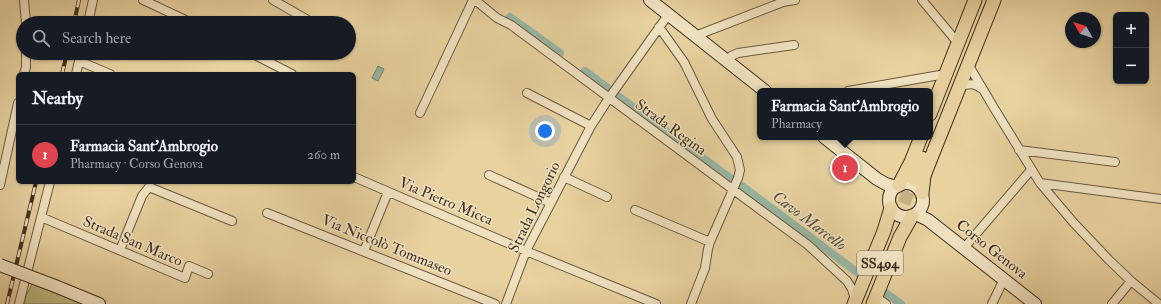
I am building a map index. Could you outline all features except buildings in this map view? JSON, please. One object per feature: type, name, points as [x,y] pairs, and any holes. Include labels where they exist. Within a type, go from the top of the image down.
[{"type":"main road","points":[[650,0],[762,88]]},
{"type":"main road","points":[[933,106],[975,0]]},
{"type":"main road","points":[[933,130],[984,0]]},
{"type":"main road","points":[[878,302],[900,237],[917,213],[923,198],[924,176],[994,0]]},
{"type":"main road","points":[[828,140],[886,184],[894,194],[894,212],[905,217],[917,213]]},
{"type":"main road","points":[[858,303],[863,282],[886,225],[894,194],[911,162],[920,140]]},
{"type":"main road","points":[[914,178],[929,140]]},
{"type":"main road","points":[[894,194],[909,184],[919,189],[922,194]]},
{"type":"main road","name":"Corso Genova","points":[[917,213],[1035,304]]},
{"type":"main road","name":"SS494","points":[[858,303],[896,222]]},
{"type":"main road","points":[[0,265],[99,304]]},
{"type":"street","points":[[24,0],[25,16]]},
{"type":"street","points":[[90,16],[93,0]]},
{"type":"street","points":[[143,0],[177,16]]},
{"type":"street","points":[[273,0],[301,16]]},
{"type":"street","points":[[420,113],[474,0]]},
{"type":"street","name":"Strada Regina","points":[[474,0],[497,18],[511,25],[808,245],[847,281],[858,303]]},
{"type":"street","points":[[695,36],[783,2],[795,0]]},
{"type":"street","points":[[922,0],[958,43]]},
{"type":"street","name":"Strada Longorio","points":[[506,304],[526,251],[591,126],[668,15]]},
{"type":"street","points":[[659,27],[684,62],[712,119],[737,157],[740,166],[740,174],[710,242],[705,268],[691,304]]},
{"type":"street","points":[[726,60],[738,52],[794,45]]},
{"type":"street","points":[[25,72],[26,60]]},
{"type":"street","points":[[76,72],[79,60]]},
{"type":"street","points":[[85,60],[106,72]]},
{"type":"street","points":[[265,60],[288,72]]},
{"type":"street","points":[[968,64],[1040,183],[1073,222],[1109,260],[1131,281],[1159,304]]},
{"type":"street","points":[[865,88],[940,75]]},
{"type":"street","points":[[959,87],[970,84],[983,90]]},
{"type":"street","points":[[527,93],[591,126]]},
{"type":"street","points":[[0,185],[16,112]]},
{"type":"street","points":[[1019,150],[1115,162]]},
{"type":"street","points":[[964,248],[1031,170]]},
{"type":"street","points":[[489,176],[551,203]]},
{"type":"street","points":[[564,177],[607,197]]},
{"type":"street","name":"Via Pietro Micca","points":[[356,178],[526,251],[656,304]]},
{"type":"street","points":[[1040,183],[1161,199]]},
{"type":"street","points":[[20,304],[49,184]]},
{"type":"street","points":[[120,250],[142,196],[149,187],[232,221]]},
{"type":"street","points":[[364,251],[388,192]]},
{"type":"street","points":[[635,210],[710,242]]},
{"type":"street","name":"Via Niccolò Tommaseo","points":[[267,213],[495,304]]},
{"type":"street","name":"Strada San Marco","points":[[41,217],[185,278],[190,266],[208,274]]},
{"type":"street","points":[[992,304],[1004,279]]},
{"type":"street","points":[[847,281],[855,284],[863,282]]},
{"type":"street","points":[[1112,304],[1131,281]]},
{"type":"shaded area","points":[[378,66],[384,69],[378,81],[372,78]]},
{"type":"shaded area","points":[[32,284],[83,304],[24,304]]},
{"type":"waterway","points":[[510,17],[560,53]]},
{"type":"waterway","name":"Cavo Marcello","points":[[585,71],[609,89]]},
{"type":"waterway","name":"Cavo Marcello","points":[[618,96],[733,180]]},
{"type":"waterway","name":"Cavo Marcello","points":[[742,186],[862,276]]},
{"type":"waterway","name":"Cavo Marcello","points":[[886,293],[901,304]]},
{"type":"tunnel","points":[[896,221],[914,179]]},
{"type":"railway","points":[[76,16],[79,0]]},
{"type":"railway","points":[[62,72],[65,60]]},
{"type":"railway","points":[[7,304],[36,184]]},
{"type":"place","name":"Farmacia Sant'Ambrogio","points":[[845,168]]}]
